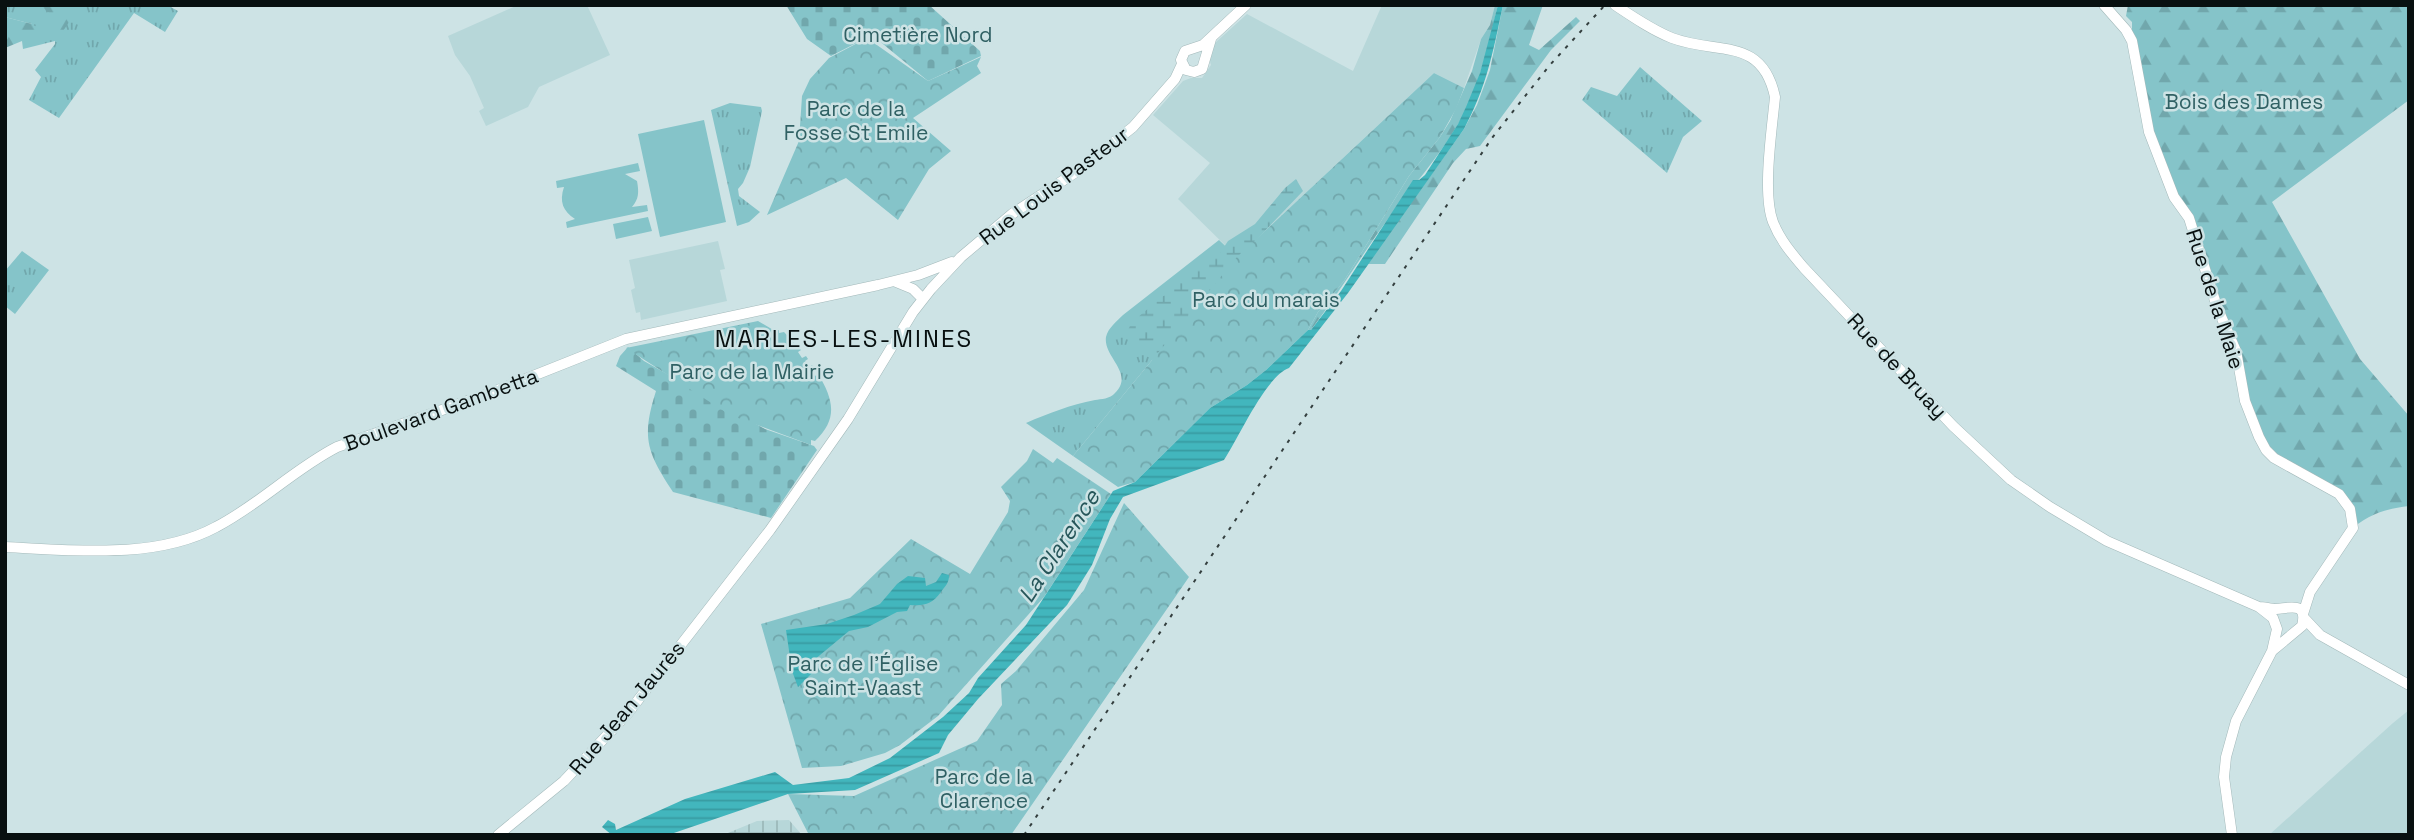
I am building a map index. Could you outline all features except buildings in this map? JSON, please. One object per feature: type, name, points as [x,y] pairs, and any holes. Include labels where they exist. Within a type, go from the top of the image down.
[{"type":"main road","points":[[1211,39],[1202,69],[1197,72],[1185,68],[1181,57],[1185,51],[1211,39],[1246,5]]},
{"type":"main road","name":"Rue de Bruay","points":[[1615,5],[1646,25],[1678,40],[1742,53],[1755,59],[1764,69],[1771,81],[1774,97],[1769,195],[1773,221],[1779,234],[1804,268],[1953,426],[2011,480],[2089,532],[2259,607]]},
{"type":"main road","name":"Rue de la Maie","points":[[2104,5],[2132,41],[2150,132],[2174,197],[2189,218],[2217,307],[2236,351],[2245,401],[2259,437],[2274,458],[2339,494],[2350,509],[2353,528],[2310,592]]},
{"type":"main road","points":[[1196,48],[1205,57]]},
{"type":"main road","name":"Rue Louis Pasteur","points":[[742,567],[848,419],[931,289],[961,257],[1023,205],[1113,145],[1133,127],[1185,68]]},
{"type":"main road","name":"Boulevard Gambetta","points":[[5,547],[97,551],[183,540],[216,527],[337,447],[501,388],[613,343],[892,282],[942,268],[961,257]]},
{"type":"main road","points":[[918,275],[931,289]]},
{"type":"main road","points":[[892,282],[913,289],[923,299]]},
{"type":"main road","name":"Rue Jean Jaurès","points":[[498,835],[556,788],[610,734],[742,567]]},
{"type":"main road","points":[[2232,835],[2224,776],[2236,721],[2272,651],[2277,614],[2310,592]]},
{"type":"main road","points":[[2272,651],[2302,626],[2310,592]]},
{"type":"main road","points":[[2259,607],[2298,608],[2320,635],[2409,685]]},
{"type":"main road","points":[[2259,607],[2284,632],[2320,635]]},
{"type":"shaded area","points":[[518,5],[587,5],[610,55],[539,87],[528,107],[486,126],[479,111],[484,108],[470,76],[455,55],[448,36]]},
{"type":"shaded area","points":[[1382,5],[1495,5],[1490,25],[1481,39],[1464,88],[1434,73],[1237,257],[1178,199],[1210,163],[1153,115],[1183,81],[1202,78],[1211,65],[1209,58],[1215,43],[1247,14],[1353,71]]},
{"type":"shaded area","points":[[1498,5],[1503,5],[1488,68],[1464,129],[1348,293],[1289,368],[1280,373],[1262,395],[1224,460],[1123,497],[1110,519],[1092,565],[1067,605],[978,699],[948,735],[939,753],[855,790],[788,794],[668,835],[612,835],[602,827],[608,820],[615,824],[616,830],[685,799],[775,772],[793,785],[849,778],[890,758],[943,717],[969,693],[978,678],[1026,625],[1113,491],[1135,482],[1210,408],[1247,385],[1311,330],[1341,291],[1413,180],[1419,180],[1425,175],[1458,124],[1480,73]]},
{"type":"shaded area","points":[[718,241],[725,269],[720,270],[727,301],[641,320],[640,312],[636,313],[631,290],[635,288],[629,260]]},
{"type":"shaded area","points":[[942,573],[949,575],[946,586],[931,602],[910,605],[907,611],[897,612],[868,627],[849,631],[814,660],[812,673],[798,687],[792,671],[786,630],[827,624],[854,615],[880,604],[897,584],[908,576],[925,578],[926,586],[936,582]]},
{"type":"shaded area","points":[[2409,710],[2409,835],[2269,835],[2393,723]]},
{"type":"shaded area","points":[[789,820],[802,835],[723,835],[757,821]]},
{"type":"green space","points":[[5,5],[167,5],[178,11],[165,32],[134,13],[59,118],[29,100],[41,77],[35,70],[55,41],[23,49],[22,41],[32,24],[5,17]]},
{"type":"green space","points":[[41,5],[80,6],[63,31],[46,33],[42,26],[50,14]]},
{"type":"green space","name":"Cimetière Nord","points":[[786,5],[929,5],[980,51],[981,56],[928,81],[872,35],[831,56],[807,39]]},
{"type":"green space","points":[[1495,5],[1498,5],[1482,67],[1457,126],[1390,216],[1311,330],[1308,330],[1318,312],[1344,281],[1409,176],[1450,121],[1472,71],[1481,39],[1490,25]]},
{"type":"green space","points":[[1503,5],[1543,5],[1529,45],[1539,50],[1576,17],[1580,21],[1551,50],[1480,146],[1466,149],[1453,163],[1385,264],[1367,264],[1464,129],[1477,105],[1490,70]]},
{"type":"green space","name":"Bois des Dames","points":[[2128,5],[2409,5],[2409,100],[2272,202],[2360,359],[2409,416],[2409,506],[2379,512],[2353,528],[2339,494],[2266,450],[2198,247],[2149,132],[2132,41],[2132,22],[2126,16]]},
{"type":"green space","points":[[5,17],[38,28],[40,35],[37,40],[22,41],[5,48]]},
{"type":"green space","name":"Parc de la Fosse St Emile","points":[[867,38],[928,81],[981,57],[977,66],[981,73],[913,118],[951,151],[929,169],[898,220],[846,178],[767,215],[799,141],[802,96],[810,79],[829,58]]},
{"type":"green space","points":[[1640,67],[1702,121],[1683,137],[1667,173],[1582,100],[1591,87],[1617,96]]},
{"type":"green space","name":"Parc du marais","points":[[1434,73],[1464,88],[1456,109],[1440,137],[1409,176],[1344,281],[1318,312],[1308,330],[1266,370],[1210,408],[1135,482],[1118,487],[1073,456],[1237,257]]},
{"type":"green space","points":[[730,103],[761,107],[762,111],[750,167],[738,189],[739,196],[760,212],[749,222],[737,226],[711,110]]},
{"type":"green space","points":[[704,120],[726,222],[660,237],[638,134]]},
{"type":"green space","points":[[638,163],[640,171],[625,174],[637,181],[638,195],[632,207],[647,205],[648,211],[567,228],[566,222],[575,219],[562,202],[564,187],[557,188],[556,181]]},
{"type":"green space","points":[[1296,179],[1303,191],[1238,259],[1154,362],[1128,330],[1132,322],[1208,259],[1218,256],[1228,241],[1255,224]]},
{"type":"green space","points":[[648,217],[652,231],[616,239],[613,224]]},
{"type":"green space","points":[[1219,240],[1237,257],[1073,456],[1026,423],[1068,407],[1113,395],[1122,379],[1106,344],[1106,337],[1113,325]]},
{"type":"green space","points":[[22,251],[49,270],[15,314],[5,306],[5,271]]},
{"type":"green space","name":"Parc de la Mairie","points":[[758,321],[775,331],[779,330],[779,333],[784,332],[801,350],[798,352],[802,358],[806,356],[808,359],[805,361],[809,367],[812,365],[814,368],[811,370],[815,376],[818,374],[828,392],[830,417],[822,433],[815,441],[811,440],[811,445],[730,415],[626,348]]},
{"type":"green space","points":[[628,347],[644,361],[765,429],[814,446],[817,450],[771,518],[673,492],[657,466],[649,444],[649,421],[656,391],[616,366]]},
{"type":"green space","name":"Parc de l'Église Saint-Vaast","points":[[1033,449],[1053,463],[1057,458],[1111,494],[1044,597],[938,716],[900,745],[885,753],[841,766],[802,768],[761,624],[850,598],[911,539],[970,574],[1008,512],[1010,501],[1001,487],[1027,461]]},
{"type":"green space","name":"Parc de la Clarence","points":[[1124,503],[1189,577],[1011,835],[809,835],[788,794],[854,796],[977,741],[1002,705],[1001,684],[1016,671],[1084,590]]},
{"type":"railway","points":[[1024,835],[1492,138],[1549,66],[1605,5]]},
{"type":"district","name":"MARLES-LES-MINES","points":[[844,339]]},
{"type":"water label","name":"La Clarence","points":[[1059,546]]}]
